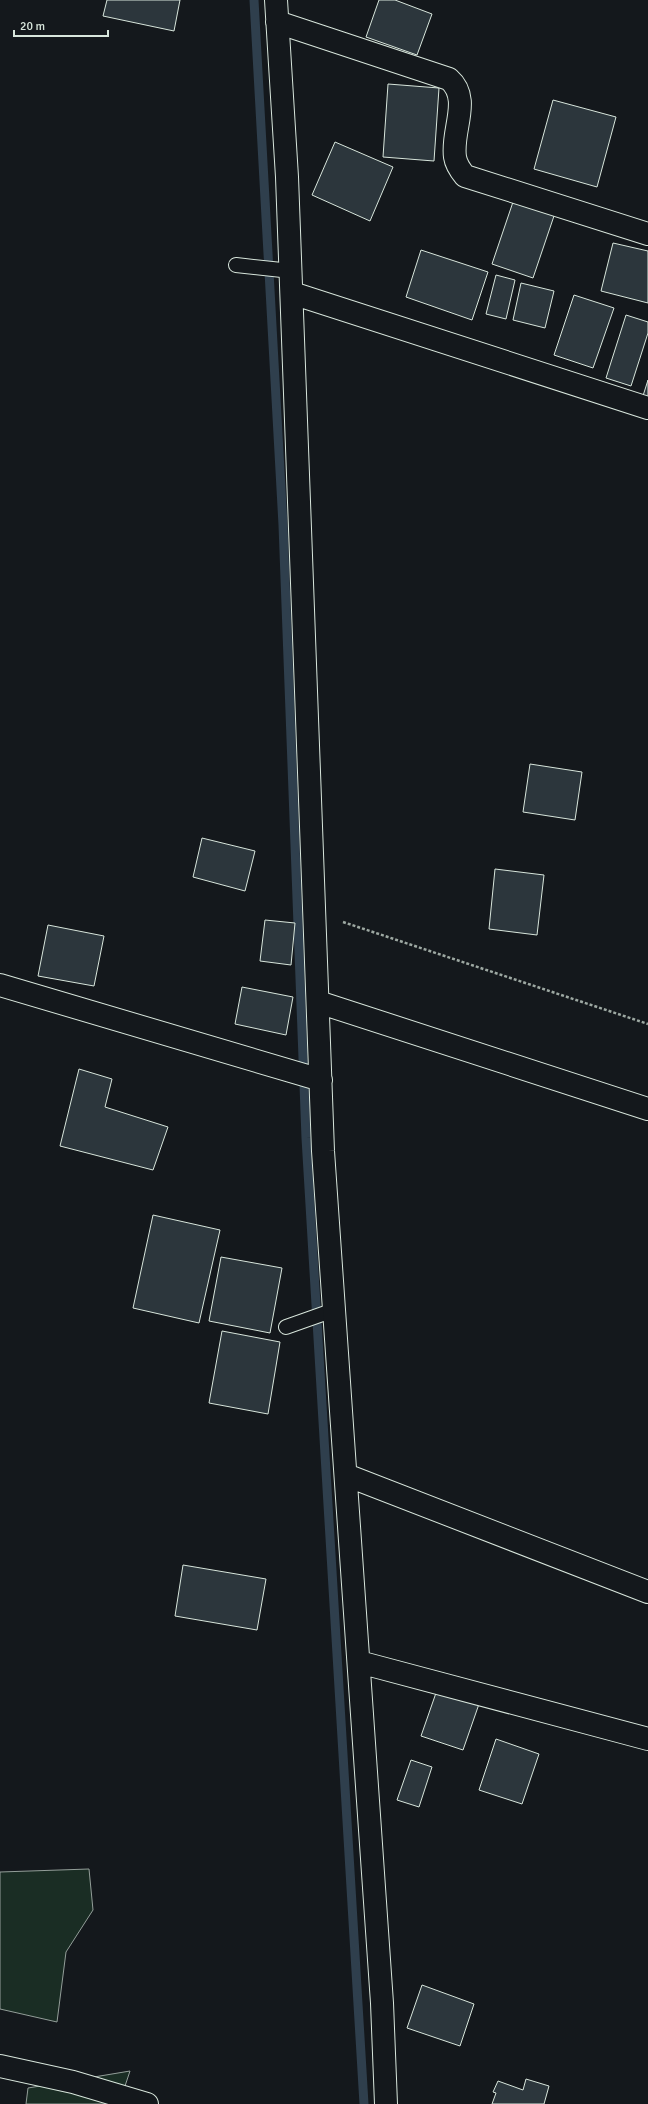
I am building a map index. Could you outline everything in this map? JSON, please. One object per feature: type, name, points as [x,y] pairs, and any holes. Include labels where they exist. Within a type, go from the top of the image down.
[{"type":"street","points":[[276,0],[287,271],[292,293],[324,1151],[382,2003],[386,2104]]},
{"type":"street","points":[[277,22],[449,78],[457,86],[460,96],[455,156],[458,167],[465,176],[648,234]]},
{"type":"street","points":[[292,293],[648,408]]},
{"type":"street","points":[[0,985],[321,1080]]},
{"type":"street","points":[[318,1002],[648,1109]]},
{"type":"street","points":[[346,1475],[648,1592]]},
{"type":"street","points":[[359,1662],[648,1739]]},
{"type":"street","points":[[0,2066],[73,2082],[147,2104]]},
{"type":"lane","points":[[236,265],[287,271]]},
{"type":"lane","points":[[286,1327],[334,1310]]},
{"type":"path","points":[[315,913],[648,1024]]},
{"type":"green space","points":[[89,1869],[93,1910],[66,1952],[57,2022],[0,2009],[0,1872]]},
{"type":"green space","points":[[130,2071],[119,2104],[26,2104],[28,2088]]},
{"type":"building","points":[[107,0],[180,0],[174,31],[103,16]]},
{"type":"building","points":[[379,0],[395,0],[432,14],[417,55],[366,37]]},
{"type":"building","points":[[388,84],[439,88],[434,161],[383,157]]},
{"type":"building","points":[[553,100],[616,117],[597,187],[534,169]]},
{"type":"building","points":[[335,142],[393,167],[370,221],[312,195]]},
{"type":"building","points":[[514,199],[555,213],[533,278],[492,264]]},
{"type":"building","points":[[613,243],[648,251],[648,303],[601,291]]},
{"type":"building","points":[[421,250],[488,272],[472,320],[406,297]]},
{"type":"building","points":[[496,275],[515,280],[506,319],[486,314]]},
{"type":"building","points":[[521,283],[554,291],[545,328],[513,320]]},
{"type":"building","points":[[574,295],[614,308],[593,368],[554,355]]},
{"type":"building","points":[[626,315],[648,322],[648,333],[631,386],[606,378]]},
{"type":"building","points":[[648,380],[648,401],[642,399]]},
{"type":"building","points":[[530,764],[582,772],[575,820],[523,812]]},
{"type":"building","points":[[202,838],[255,851],[245,891],[193,877]]},
{"type":"building","points":[[495,869],[544,875],[537,935],[489,929]]},
{"type":"building","points":[[265,920],[295,923],[291,965],[260,961]]},
{"type":"building","points":[[48,925],[104,936],[94,986],[38,976]]},
{"type":"building","points":[[242,987],[293,997],[286,1035],[235,1024]]},
{"type":"building","points":[[79,1069],[112,1079],[105,1107],[168,1127],[153,1170],[60,1146]]},
{"type":"building","points":[[153,1215],[220,1230],[199,1323],[133,1308]]},
{"type":"building","points":[[221,1257],[282,1268],[270,1333],[209,1321]]},
{"type":"building","points":[[222,1331],[280,1342],[268,1414],[209,1403]]},
{"type":"building","points":[[183,1565],[266,1579],[257,1630],[175,1616]]},
{"type":"building","points":[[437,1690],[479,1704],[463,1750],[421,1736]]},
{"type":"building","points":[[496,1739],[539,1754],[522,1804],[479,1790]]},
{"type":"building","points":[[411,1760],[432,1767],[419,1807],[397,1800]]},
{"type":"building","points":[[422,1985],[474,2004],[460,2046],[407,2028]]},
{"type":"building","points":[[526,2079],[549,2086],[544,2104],[492,2104],[496,2093],[493,2092],[498,2081],[523,2090]]},
{"type":"waterway","points":[[254,0],[283,525],[306,1138],[364,2104]]}]
